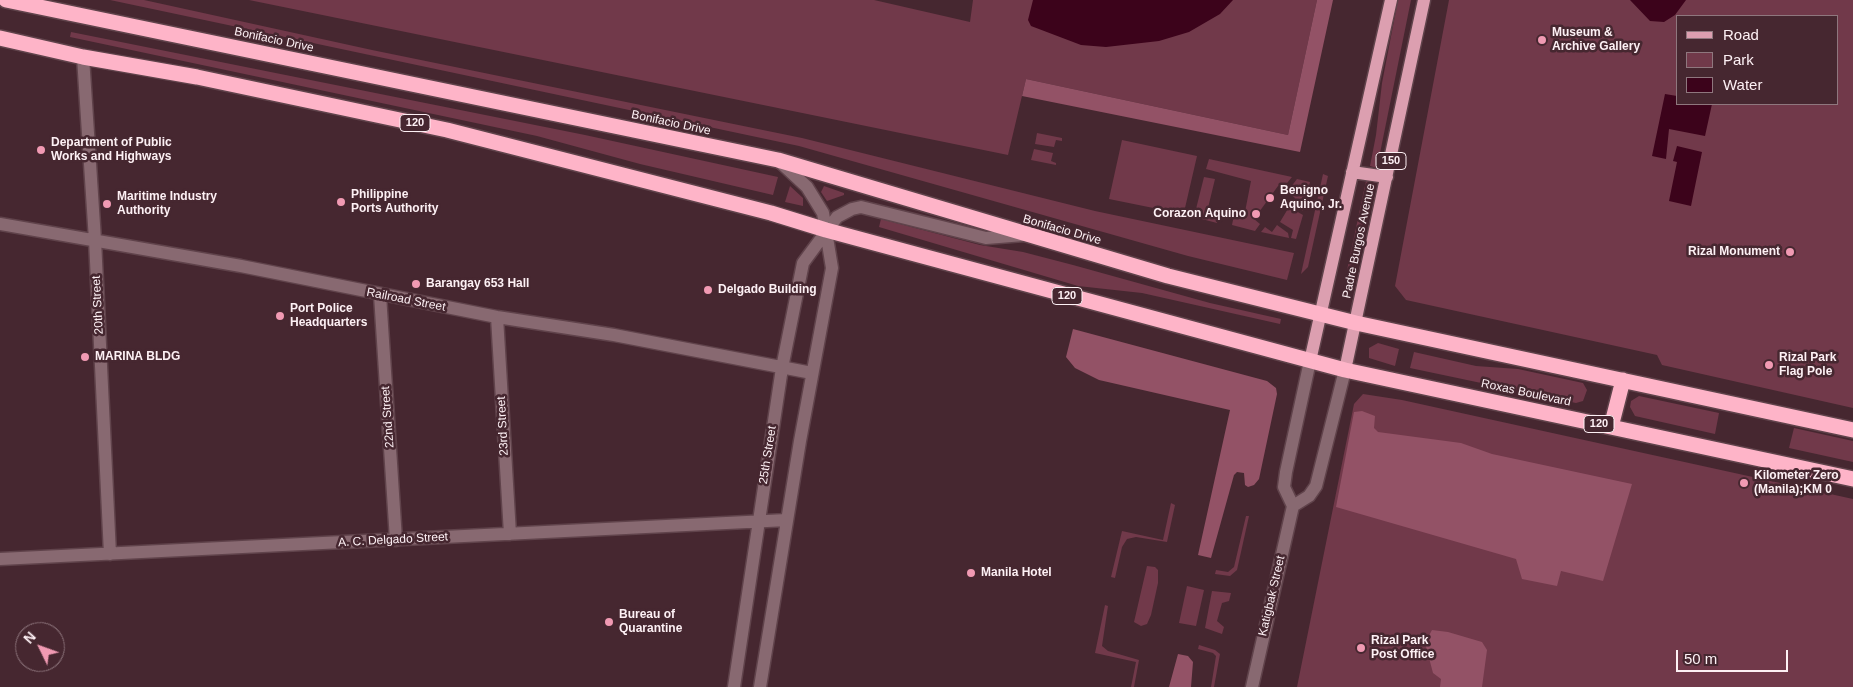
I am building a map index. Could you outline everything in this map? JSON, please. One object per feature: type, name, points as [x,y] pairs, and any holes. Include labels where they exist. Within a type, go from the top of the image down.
[{"type":"highway","name":"Bonifacio Drive","points":[[6,0],[778,160],[1168,276],[1319,314]]},
{"type":"highway","name":"120","points":[[0,38],[83,56],[197,77],[457,133],[771,213],[826,230],[1310,361]]},
{"type":"highway","points":[[1319,314],[1853,430]]},
{"type":"highway","name":"Roxas Boulevard","points":[[1310,361],[1853,479]]},
{"type":"highway","points":[[1611,427],[1623,380]]},
{"type":"main road","name":"Padre Burgos Avenue","points":[[1310,361],[1319,314],[1391,0]]},
{"type":"main road","name":"Padre Burgos Avenue","points":[[1345,370],[1424,0]]},
{"type":"main road","points":[[1352,172],[1387,177]]},
{"type":"street","name":"20th Street","points":[[83,56],[95,240],[110,554]]},
{"type":"street","points":[[760,687],[812,373],[832,268],[823,213],[817,201],[798,178],[778,160]]},
{"type":"street","name":"25th Street","points":[[734,687],[782,368],[803,263],[837,217],[852,208],[861,207],[986,238],[1026,235]]},
{"type":"street","name":"Railroad Street","points":[[0,224],[241,266],[496,318],[614,335],[812,373]]},
{"type":"street","name":"22nd Street","points":[[380,295],[396,540]]},
{"type":"street","name":"23rd Street","points":[[496,318],[510,534]]},
{"type":"street","points":[[1310,361],[1284,487],[1293,506],[1309,496],[1316,486],[1345,370]]},
{"type":"street","name":"Katigbak Street","points":[[1252,687],[1293,506]]},
{"type":"street","name":"A. C. Delgado Street","points":[[0,559],[787,520]]},
{"type":"green space","points":[[110,0],[144,0],[372,50],[802,138],[1095,211],[1294,253],[1287,280],[1188,256],[799,146]]},
{"type":"green space","points":[[249,0],[874,0],[970,22],[973,0],[1317,0],[1288,135],[1026,79],[1008,155]]},
{"type":"green space","points":[[1398,0],[1411,0],[1377,168],[1370,166],[1376,135],[1382,83]]},
{"type":"green space","points":[[1449,0],[1853,0],[1853,408],[1662,365],[1657,355],[1406,300],[1395,286]]},
{"type":"green space","points":[[71,32],[585,135],[778,177],[773,195],[640,164],[537,136],[70,37]]},
{"type":"green space","points":[[1037,133],[1062,138],[1062,141],[1056,140],[1054,147],[1035,144]]},
{"type":"green space","points":[[1122,140],[1197,156],[1183,211],[1178,213],[1109,199]]},
{"type":"green space","points":[[1034,149],[1053,153],[1051,161],[1056,163],[1056,165],[1031,160]]},
{"type":"green space","points":[[1209,159],[1292,177],[1283,188],[1278,186],[1254,219],[1260,224],[1255,231],[1232,225],[1234,215],[1244,217],[1251,181],[1206,169]]},
{"type":"green space","points":[[1323,174],[1328,176],[1308,267],[1301,274]]},
{"type":"green space","points":[[1204,177],[1215,179],[1208,208],[1220,211],[1217,223],[1194,217]]},
{"type":"green space","points":[[1297,179],[1310,182],[1303,211],[1292,204],[1295,198],[1287,192]]},
{"type":"green space","points":[[1366,181],[1372,182],[1353,271],[1347,270]]},
{"type":"green space","points":[[790,186],[803,198],[803,206],[785,202]]},
{"type":"green space","points":[[824,186],[844,193],[844,195],[827,201],[821,192]]},
{"type":"green space","points":[[1289,207],[1303,215],[1296,239],[1291,238],[1293,230],[1280,222]]},
{"type":"green space","points":[[881,219],[980,245],[1023,252],[1210,303],[1281,319],[1280,324],[1142,293],[1078,286],[879,227]]},
{"type":"green space","points":[[1277,225],[1288,233],[1289,238],[1261,232],[1265,227],[1272,232]]},
{"type":"green space","points":[[1378,343],[1399,349],[1395,366],[1369,358],[1369,348]]},
{"type":"green space","points":[[1414,352],[1476,366],[1518,369],[1583,383],[1587,390],[1583,401],[1576,403],[1410,368]]},
{"type":"green space","points":[[1363,394],[1402,400],[1853,499],[1853,687],[1297,687],[1354,404]]},
{"type":"green space","points":[[1639,396],[1719,413],[1715,434],[1635,416],[1630,407],[1631,401]]},
{"type":"green space","points":[[1794,428],[1853,441],[1853,462],[1789,448]]},
{"type":"green space","points":[[1171,503],[1175,505],[1167,542],[1136,537],[1127,539],[1122,547],[1115,578],[1111,577],[1122,531],[1163,540]]},
{"type":"green space","points":[[1246,516],[1249,516],[1237,570],[1230,576],[1215,574],[1216,570],[1228,572],[1234,567]]},
{"type":"green space","points":[[1147,566],[1155,567],[1158,570],[1158,583],[1151,615],[1147,624],[1141,626],[1134,622]]},
{"type":"green space","points":[[1187,586],[1204,590],[1196,626],[1179,623]]},
{"type":"green space","points":[[1212,591],[1231,593],[1229,601],[1222,603],[1217,621],[1224,627],[1222,634],[1205,628]]},
{"type":"green space","points":[[1105,605],[1108,606],[1102,646],[1108,651],[1139,660],[1134,687],[1131,687],[1136,662],[1095,653]]},
{"type":"green space","points":[[1199,645],[1215,650],[1220,654],[1214,687],[1211,687],[1216,656],[1213,653],[1198,649]]},
{"type":"shaded area","points":[[1317,0],[1333,0],[1300,152],[1022,96],[1026,79],[1288,135]]},
{"type":"shaded area","points":[[1073,329],[1267,381],[1276,388],[1277,394],[1259,479],[1254,485],[1248,487],[1245,485],[1244,473],[1237,472],[1234,475],[1211,558],[1198,555],[1230,410],[1099,380],[1075,368],[1066,357]]},
{"type":"shaded area","points":[[1362,411],[1375,416],[1374,428],[1378,432],[1461,443],[1492,454],[1632,484],[1603,581],[1561,571],[1557,586],[1522,579],[1516,559],[1336,507],[1354,412]]},
{"type":"shaded area","points":[[1432,630],[1448,632],[1482,642],[1487,650],[1482,687],[1440,687],[1441,679],[1433,673],[1425,643]]},
{"type":"shaded area","points":[[1178,654],[1188,656],[1193,662],[1191,687],[1169,687]]},
{"type":"water","points":[[1033,0],[1233,0],[1220,14],[1189,32],[1159,41],[1106,47],[1081,45],[1031,26],[1028,20]]},
{"type":"water","points":[[1630,0],[1686,0],[1675,15],[1664,22],[1650,21]]},
{"type":"water","points":[[1665,94],[1676,96],[1676,105],[1712,105],[1705,136],[1669,129],[1666,159],[1652,156]]},
{"type":"water","points":[[1677,146],[1702,152],[1691,206],[1669,201],[1677,162],[1673,161]]},
{"type":"place","name":"Museum & Archive Gallery","points":[[1542,40]]},
{"type":"place","name":"Department of Public Works and Highways","points":[[41,150]]},
{"type":"place","name":"Benigno Aquino, Jr.","points":[[1270,198]]},
{"type":"place","name":"Philippine Ports Authority","points":[[341,202]]},
{"type":"place","name":"Maritime Industry Authority","points":[[107,204]]},
{"type":"place","name":"Corazon Aquino","points":[[1256,214]]},
{"type":"place","name":"Rizal Monument","points":[[1790,252]]},
{"type":"place","name":"Barangay 653 Hall","points":[[416,284]]},
{"type":"place","name":"Delgado Building","points":[[708,290]]},
{"type":"place","name":"Port Police Headquarters","points":[[280,316]]},
{"type":"place","name":"MARINA BLDG","points":[[85,357]]},
{"type":"place","name":"Rizal Park Flag Pole","points":[[1769,365]]},
{"type":"place","name":"Kilometer Zero (Manila);KM 0","points":[[1744,483]]},
{"type":"place","name":"Manila Hotel","points":[[971,573]]},
{"type":"place","name":"Bureau of Quarantine","points":[[609,622]]},
{"type":"place","name":"Rizal Park Post Office","points":[[1361,648]]}]
